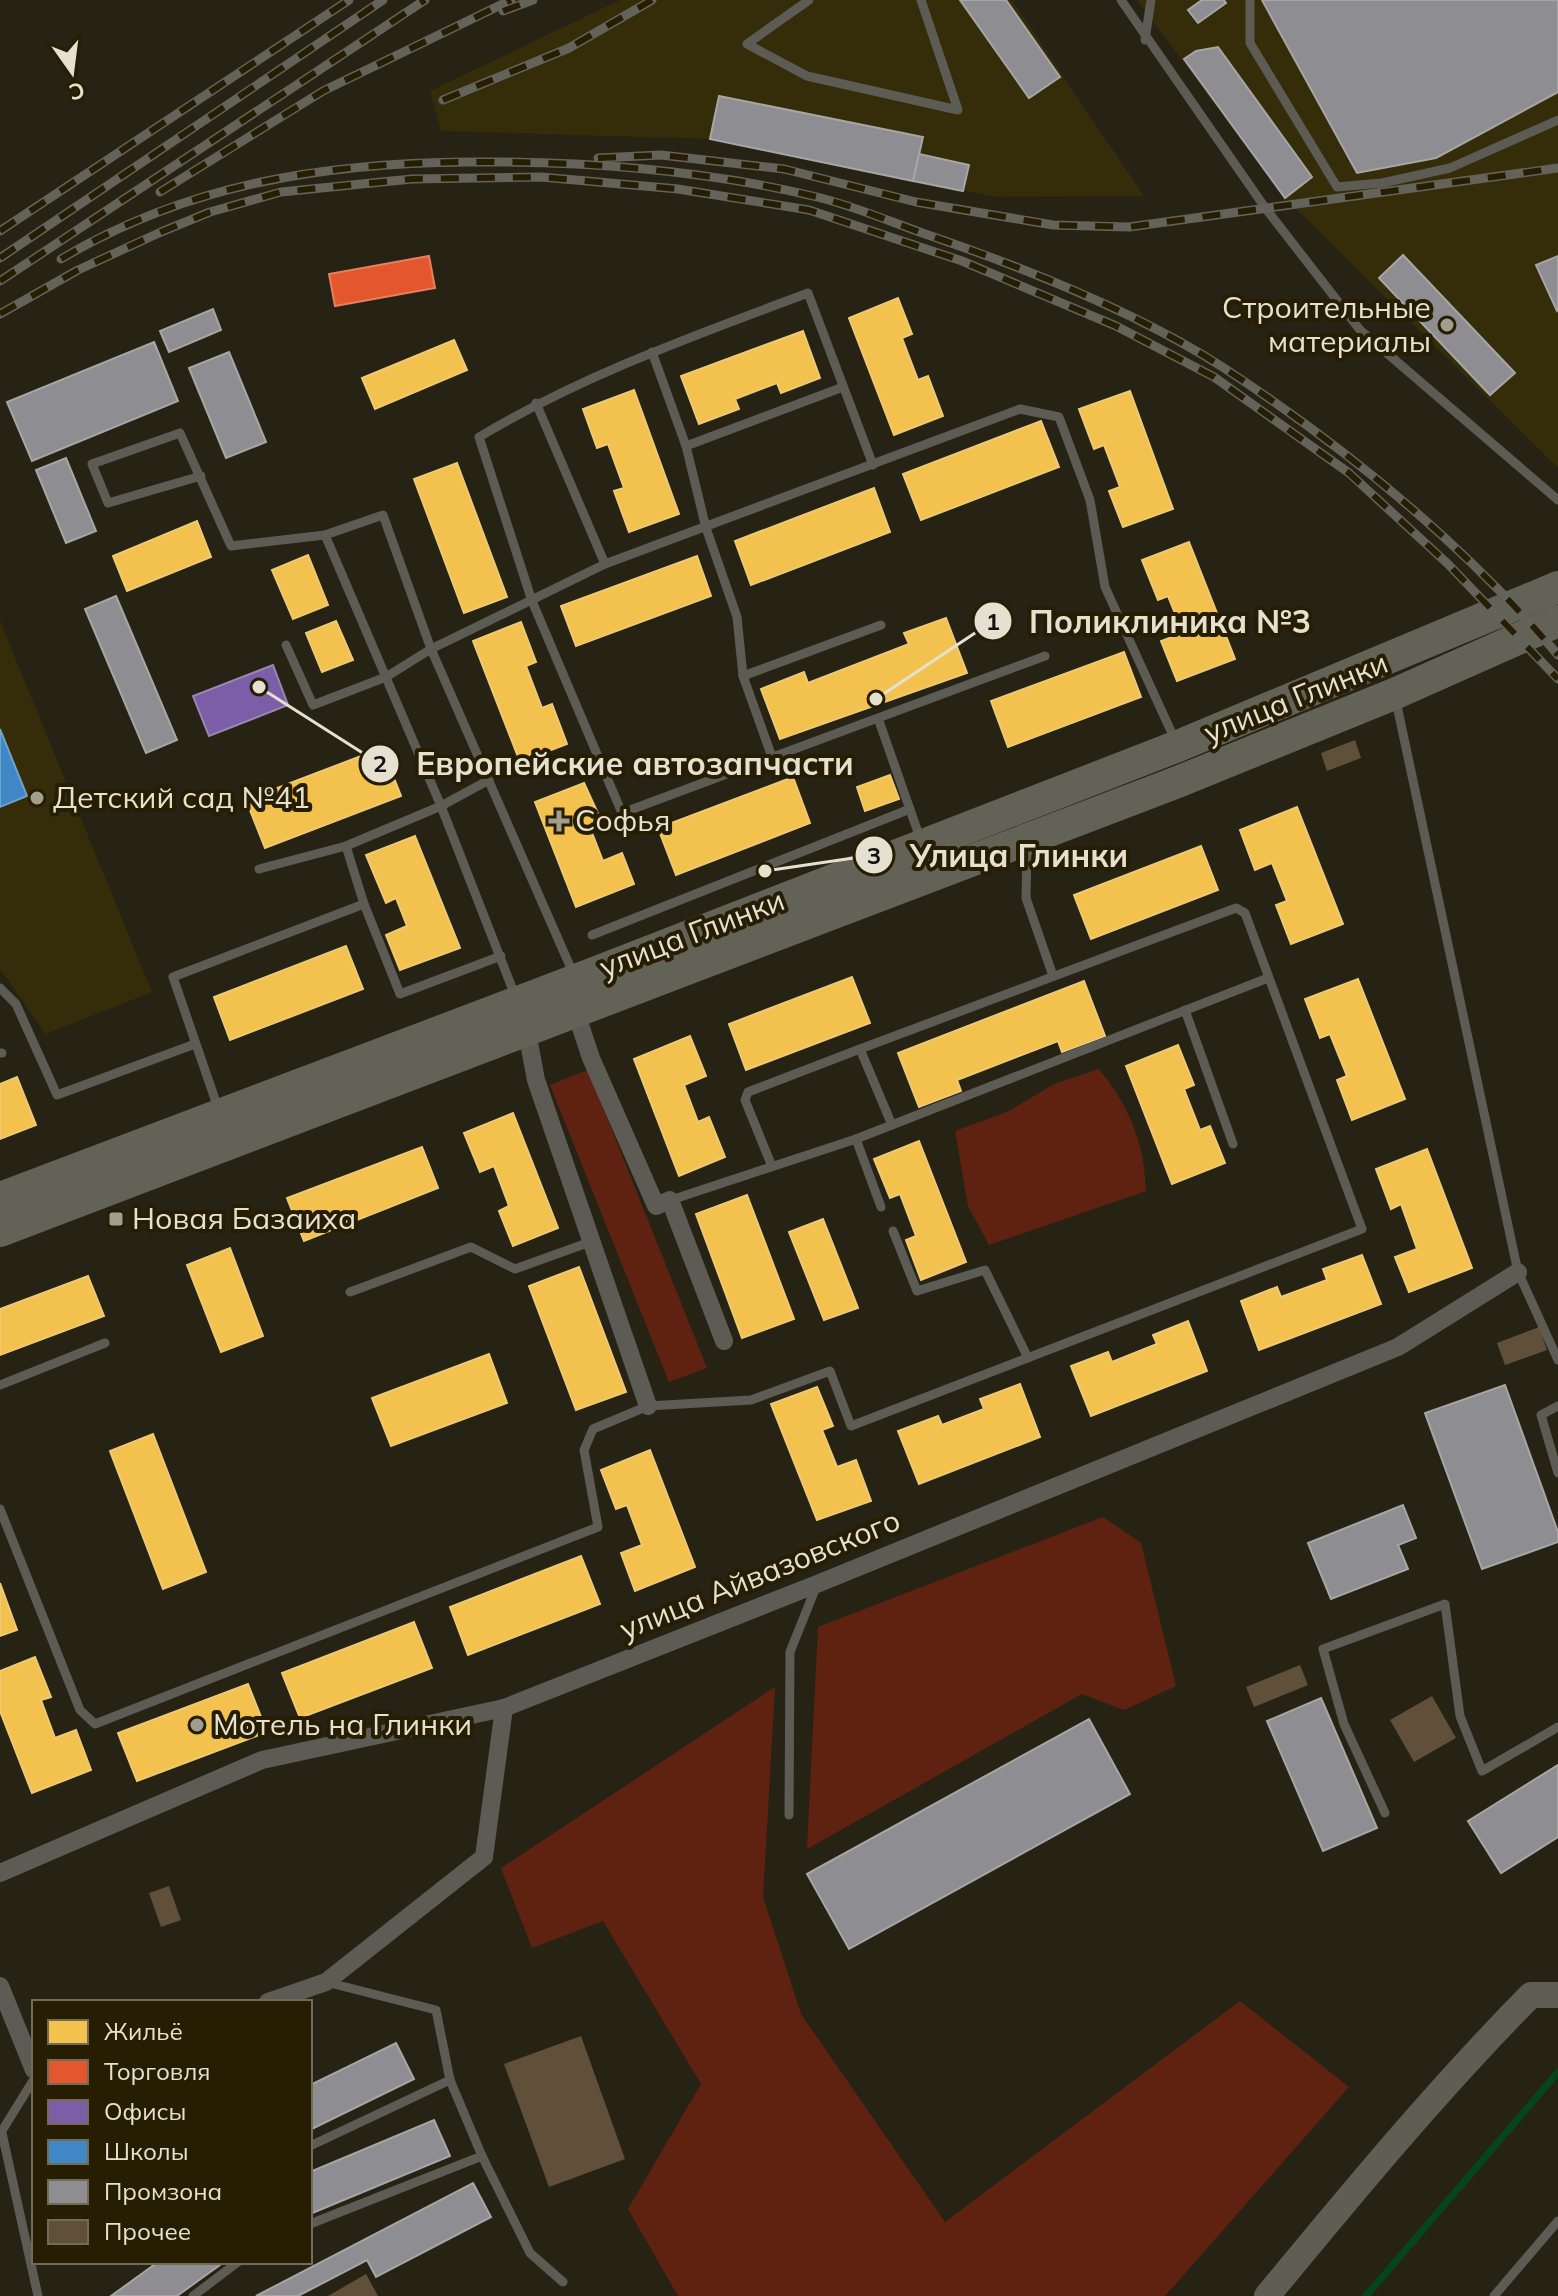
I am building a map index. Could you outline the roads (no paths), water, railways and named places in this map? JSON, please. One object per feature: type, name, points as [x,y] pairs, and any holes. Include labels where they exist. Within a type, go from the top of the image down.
[{"type":"highway","name":"улица Глинки","points":[[14,1192],[221,1115],[522,1017],[576,1013],[928,860],[1178,746],[1383,663],[1558,587]]},
{"type":"highway","name":"улица Глинки","points":[[0,1231],[522,1017],[576,980],[928,860],[1027,838],[1175,783],[1394,694],[1558,621]]},
{"type":"highway","points":[[1383,663],[1394,694]]},
{"type":"highway","points":[[14,1192],[38,1217]]},
{"type":"main road","points":[[1267,2296],[1362,2181],[1531,1995],[1558,1995]]},
{"type":"street","points":[[576,1013],[591,1058],[663,1203],[724,1341]]},
{"type":"street","points":[[522,1017],[536,1080],[648,1406]]},
{"type":"street","name":"улица Айвазовского","points":[[0,1873],[262,1760],[504,1708],[1398,1347],[1518,1272]]},
{"type":"street","points":[[274,2000],[326,1982],[484,1857],[504,1708]]},
{"type":"street","points":[[0,1986],[32,2065]]},
{"type":"lane","points":[[809,0],[747,44],[807,76],[958,110],[921,0]]},
{"type":"lane","points":[[1121,0],[1145,40],[1266,209],[1360,330],[1557,495]]},
{"type":"lane","points":[[1145,40],[1151,0]]},
{"type":"lane","points":[[1250,0],[1250,43],[1337,187],[1382,183],[1450,168],[1558,120]]},
{"type":"lane","points":[[873,465],[808,293],[652,352],[536,403],[479,437],[532,601],[622,813],[879,721],[1045,656]]},
{"type":"lane","points":[[652,352],[686,446],[706,528],[737,617],[743,676],[772,757]]},
{"type":"lane","points":[[686,446],[843,387]]},
{"type":"lane","points":[[536,403],[605,564]]},
{"type":"lane","points":[[286,645],[313,705],[386,677],[431,649],[605,564],[1020,409],[1059,417],[1090,500],[1105,587],[1178,746]]},
{"type":"lane","points":[[201,476],[108,503],[92,464],[180,433],[201,476],[231,546],[325,535],[383,515],[431,649],[576,980]]},
{"type":"lane","points":[[325,535],[441,806],[522,1017]]},
{"type":"lane","points":[[743,676],[881,625]]},
{"type":"lane","points":[[1394,694],[1518,1272],[1558,1360]]},
{"type":"lane","points":[[879,721],[928,860]]},
{"type":"lane","points":[[259,869],[346,846],[441,806],[489,780]]},
{"type":"lane","points":[[592,935],[910,809]]},
{"type":"lane","points":[[1027,838],[1026,898],[1053,976]]},
{"type":"lane","points":[[346,846],[364,904],[400,994],[501,956]]},
{"type":"lane","points":[[221,1115],[173,977],[364,904]]},
{"type":"lane","points":[[0,1509],[80,1710],[95,1724],[598,1527],[584,1450],[593,1429],[648,1406],[751,1400],[830,1371],[851,1426],[1362,1229],[1245,913],[1236,908],[748,1092],[745,1100],[771,1164]]},
{"type":"lane","points":[[663,1203],[771,1164],[856,1139],[1268,978]]},
{"type":"lane","points":[[0,988],[16,1004],[57,1095],[195,1044]]},
{"type":"lane","points":[[1185,1010],[1233,1144]]},
{"type":"lane","points":[[860,1049],[892,1125]]},
{"type":"lane","points":[[856,1139],[881,1207]]},
{"type":"lane","points":[[893,1231],[917,1291],[985,1270],[1028,1358]]},
{"type":"lane","points":[[350,1292],[471,1247],[515,1269],[590,1242]]},
{"type":"lane","points":[[0,1385],[105,1343]]},
{"type":"lane","points":[[1558,1406],[1541,1415],[1558,1473]]},
{"type":"lane","points":[[789,1815],[790,1652],[817,1584]]},
{"type":"lane","points":[[1385,1813],[1344,1724],[1323,1649],[1445,1604],[1460,1716],[1482,1771],[1558,1727]]},
{"type":"lane","points":[[326,1982],[436,2010],[450,2080],[482,2156],[530,2253],[563,2282]]},
{"type":"lane","points":[[312,2145],[450,2080]]},
{"type":"lane","points":[[32,2082],[1,2133],[38,2296]]},
{"type":"lane","points":[[312,2223],[482,2156]]},
{"type":"lane","points":[[1494,2296],[1558,2221]]},
{"type":"lane","points":[[193,2296],[235,2264]]},
{"type":"waterway","points":[[1366,2296],[1558,2072]]},
{"type":"railway","points":[[0,231],[349,0]]},
{"type":"railway","points":[[0,258],[383,0]]},
{"type":"railway","points":[[0,281],[425,0]]},
{"type":"railway","points":[[160,192],[323,91],[511,0]]},
{"type":"railway","points":[[503,11],[533,0]]},
{"type":"railway","points":[[443,100],[569,48],[652,0]]},
{"type":"railway","points":[[598,158],[661,155],[784,169],[916,202],[1053,225],[1129,227],[1558,168]]},
{"type":"railway","points":[[61,259],[109,233],[207,196],[309,173],[362,167],[415,163],[556,163],[688,174],[817,197],[965,248],[1080,293],[1155,328],[1224,368],[1314,431],[1402,500],[1483,575],[1558,655]]},
{"type":"railway","points":[[0,314],[78,270],[161,232],[210,212],[281,192],[412,179],[541,177],[678,189],[809,210],[962,261],[1116,326],[1214,377],[1349,473],[1448,564],[1558,679]]},
{"type":"place","name":"Строительные материалы","points":[[1447,325]]},
{"type":"place","name":"Европейские автозапчасти","points":[[259,687]]},
{"type":"place","name":"Поликлиника №3","points":[[876,699]]},
{"type":"place","name":"Детский сад №41","points":[[37,798]]},
{"type":"place","name":"Софья","points":[[559,821]]},
{"type":"place","name":"Улица Глинки","points":[[765,871]]},
{"type":"place","name":"Новая Базаиха","points":[[116,1219]]},
{"type":"place","name":"Мотель на Глинки","points":[[197,1725]]}]
